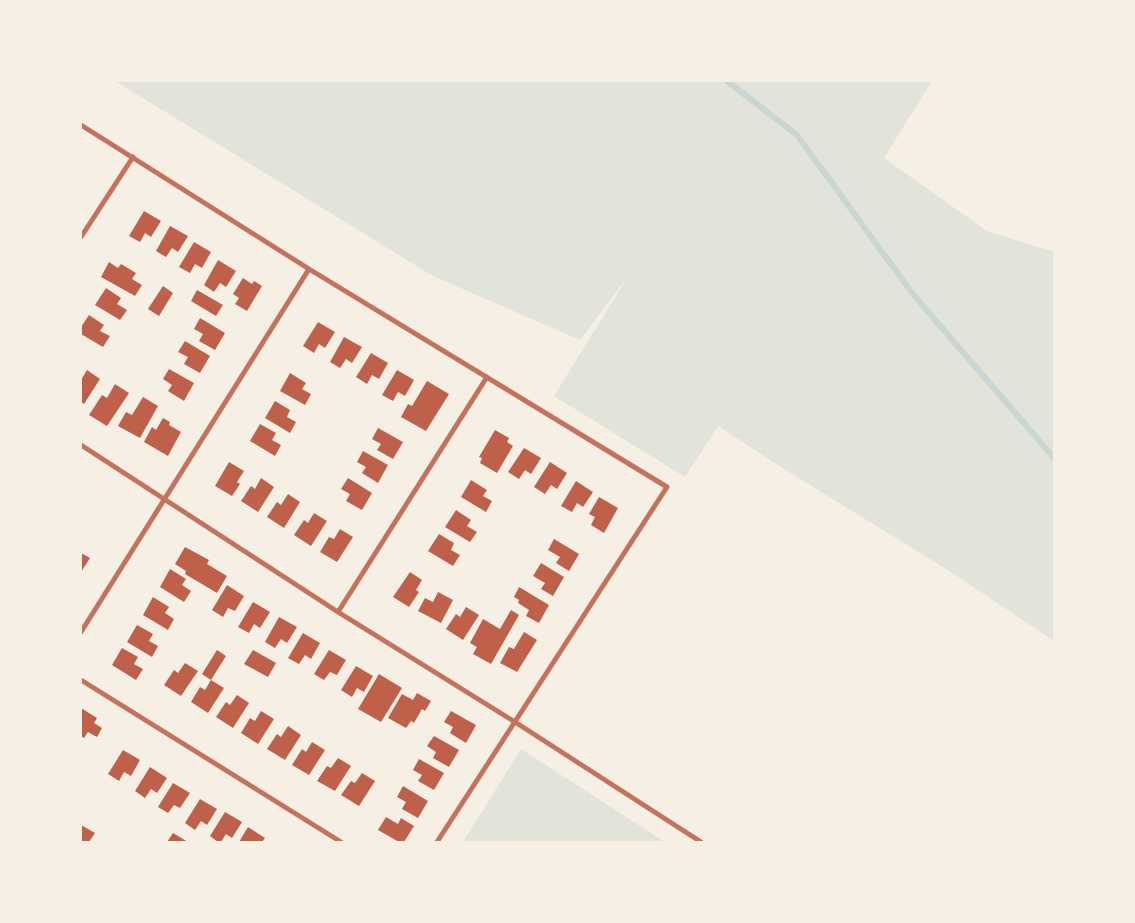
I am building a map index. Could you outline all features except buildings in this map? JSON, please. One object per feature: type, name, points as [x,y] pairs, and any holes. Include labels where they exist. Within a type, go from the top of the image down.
[{"type":"street","points":[[81,125],[309,269],[667,487],[437,842]]},
{"type":"street","points":[[81,237],[133,157]]},
{"type":"street","points":[[81,632],[309,269]]},
{"type":"street","points":[[338,612],[487,377]]},
{"type":"street","points":[[81,445],[338,612],[515,722],[701,842]]},
{"type":"street","points":[[81,680],[341,842]]},
{"type":"shaded area","points":[[115,81],[932,81],[884,158],[987,231],[1054,252],[1054,641],[951,572],[718,426],[685,477],[554,396],[627,278],[580,340],[433,276]]},
{"type":"shaded area","points":[[521,749],[665,842],[463,842]]},
{"type":"waterway","points":[[727,81],[797,135],[912,293],[1054,458]]}]
